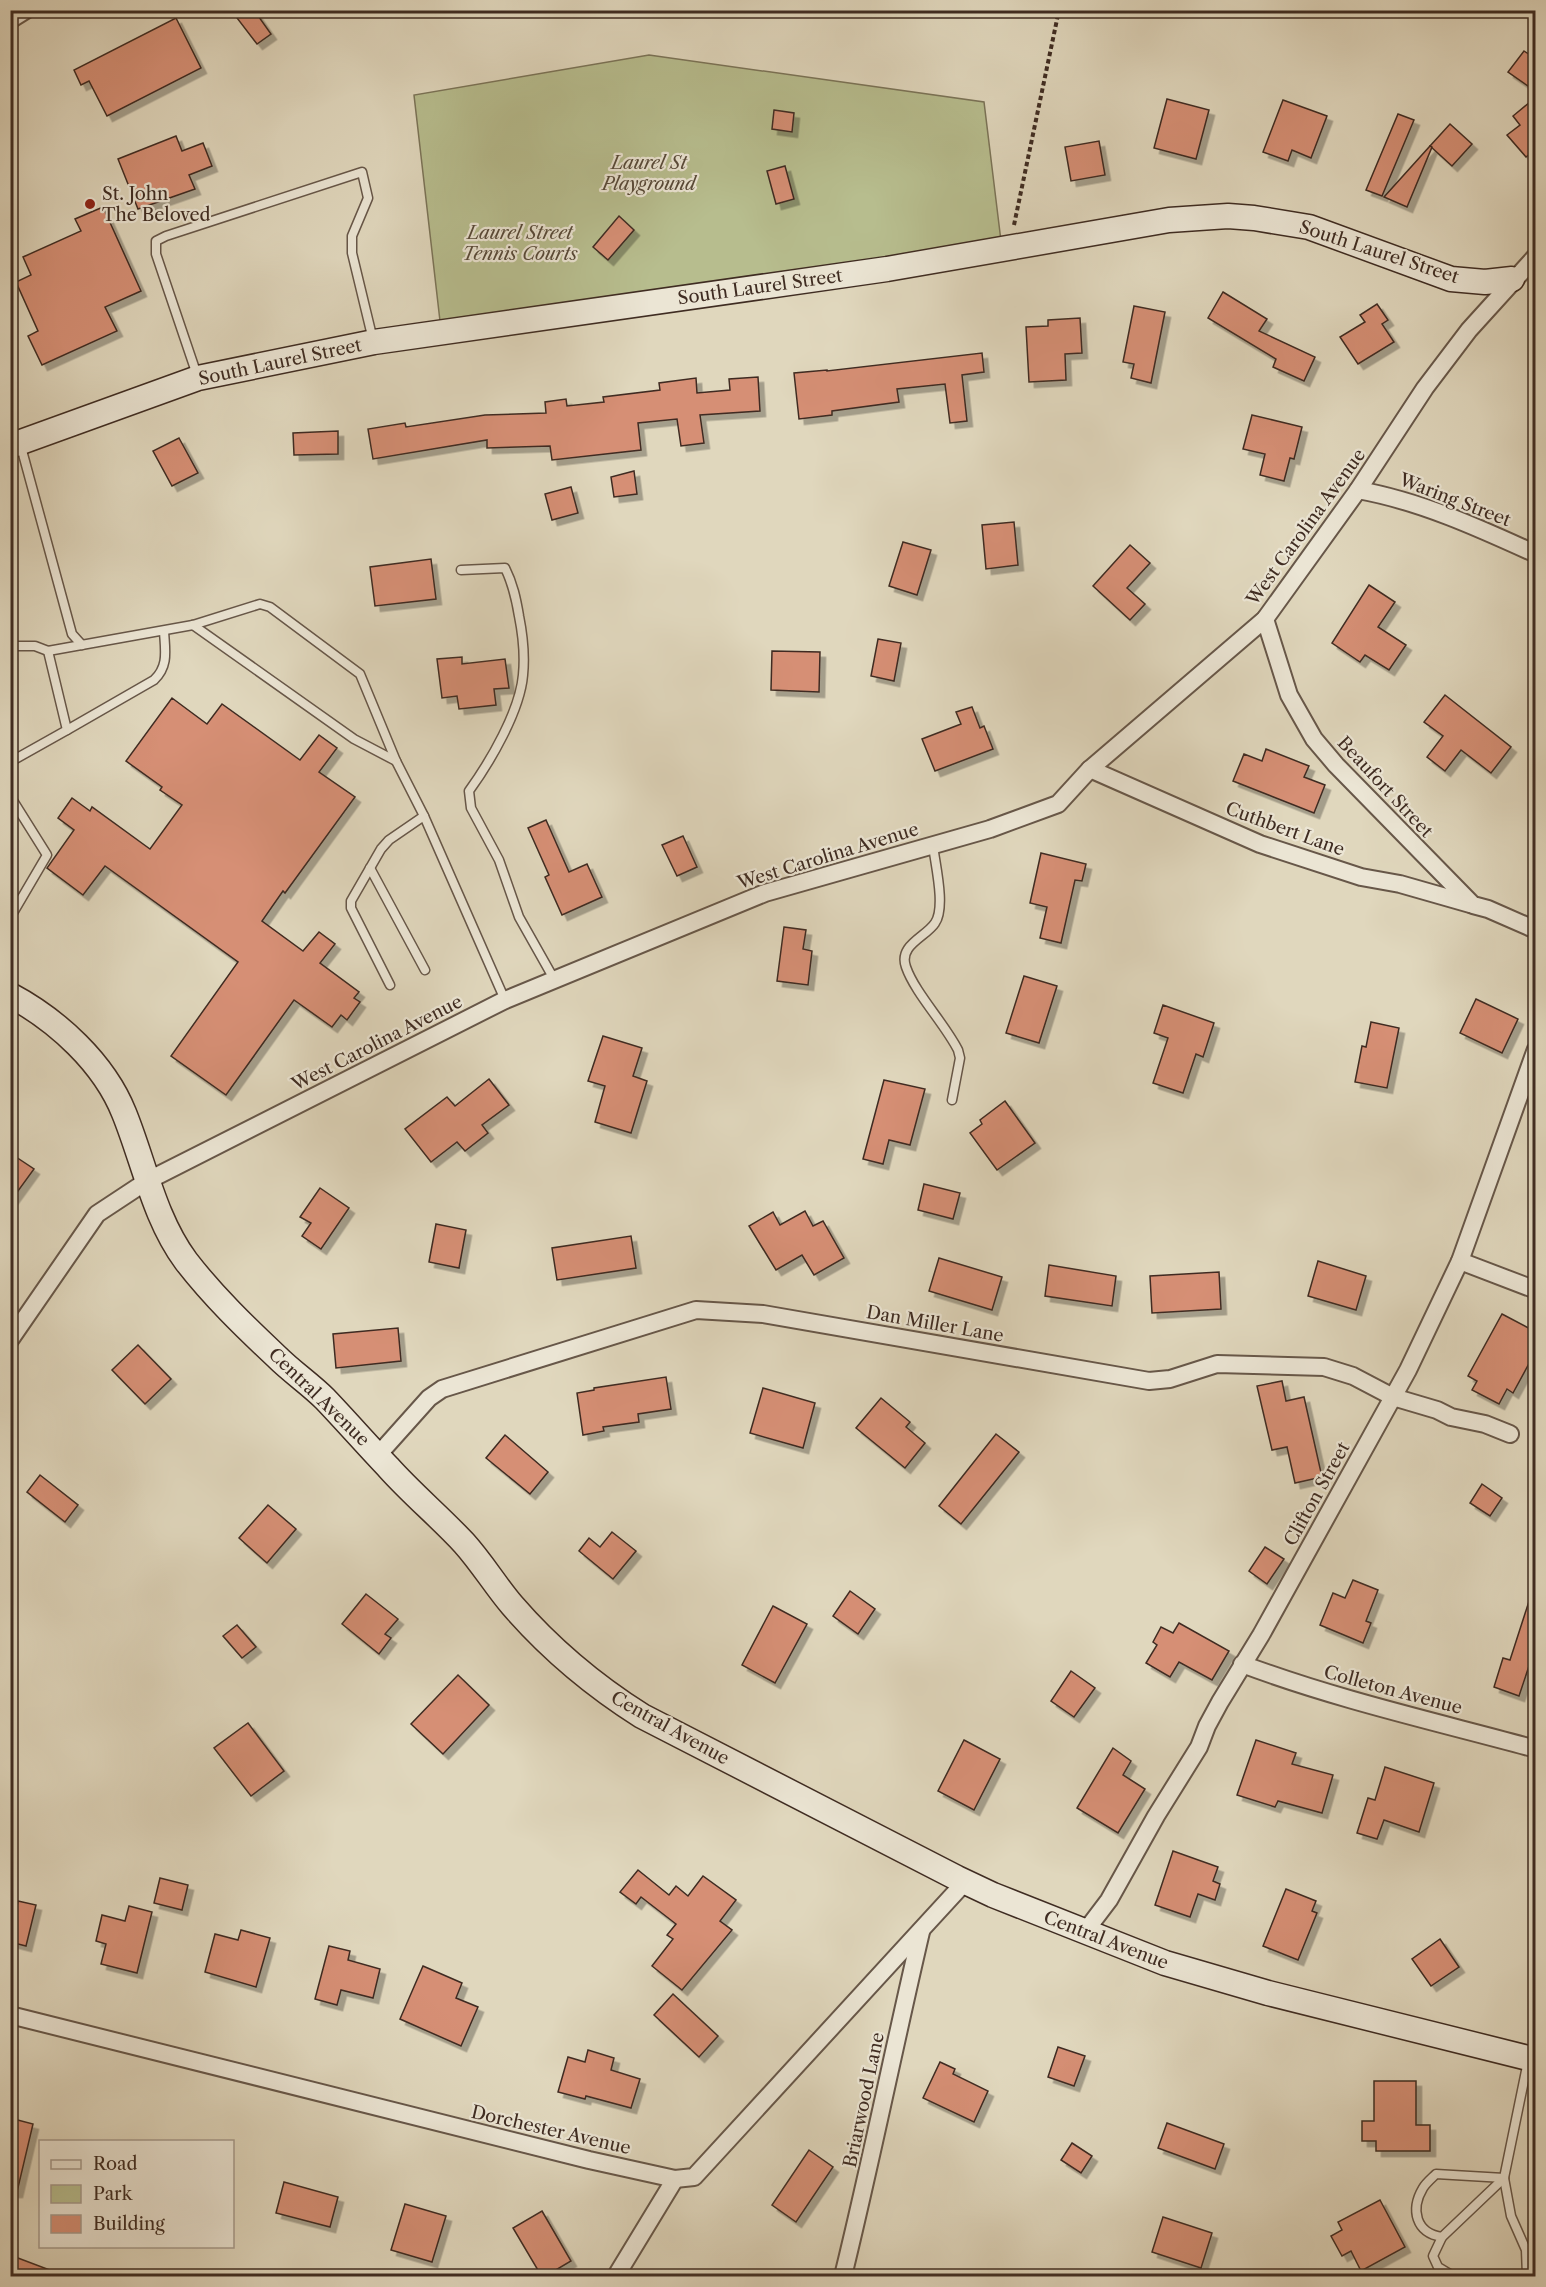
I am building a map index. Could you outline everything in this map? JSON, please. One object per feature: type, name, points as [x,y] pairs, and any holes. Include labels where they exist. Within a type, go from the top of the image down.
[{"type":"street","points":[[10,20],[26,10]]},
{"type":"street","name":"South Laurel Street","points":[[15,445],[198,378],[374,342],[887,269],[1169,220],[1228,216],[1309,227],[1451,279],[1485,282],[1512,279]]},
{"type":"street","name":"West Carolina Avenue","points":[[10,1340],[97,1214],[147,1181],[505,1000],[554,979],[765,893],[990,829],[1058,804],[1090,769],[1265,619],[1358,490],[1425,388],[1469,330],[1512,279],[1536,256]]},
{"type":"street","name":"Waring Street","points":[[1358,490],[1386,495],[1429,509],[1536,554]]},
{"type":"street","name":"Beaufort Street","points":[[1265,619],[1288,695],[1314,739],[1336,765],[1473,905],[1488,909],[1536,930]]},
{"type":"street","name":"Cuthbert Lane","points":[[1090,769],[1260,844],[1361,876],[1400,884],[1473,905]]},
{"type":"street","name":"Central Avenue","points":[[10,995],[40,1014],[66,1035],[90,1059],[103,1077],[123,1111],[147,1181],[172,1239],[186,1261],[218,1300],[278,1358],[324,1397],[465,1544],[513,1606],[573,1667],[606,1693],[642,1716],[965,1882],[1084,1933],[1165,1964],[1268,1993],[1532,2059]]},
{"type":"street","name":"Clifton Street","points":[[1084,1933],[1109,1900],[1156,1816],[1199,1747],[1211,1718],[1261,1635],[1394,1397],[1460,1261],[1536,1049]]},
{"type":"street","points":[[1460,1261],[1536,1290]]},
{"type":"street","name":"Dan Miller Lane","points":[[378,1455],[429,1398],[442,1389],[696,1310],[763,1314],[1149,1381],[1170,1379],[1217,1364],[1324,1367],[1353,1376],[1394,1397],[1437,1410],[1451,1417],[1485,1424],[1510,1434]]},
{"type":"street","name":"Colleton Avenue","points":[[1242,1664],[1282,1679],[1389,1711],[1536,1749]]},
{"type":"street","points":[[616,2277],[675,2179],[694,2177],[965,1882]]},
{"type":"street","name":"Briarwood Lane","points":[[843,2277],[922,1931]]},
{"type":"street","name":"Dorchester Avenue","points":[[10,2015],[187,2060],[294,2084],[488,2136],[675,2179]]},
{"type":"lane","points":[[198,378],[156,254],[156,241],[362,172],[368,198],[352,236],[352,253],[374,342]]},
{"type":"lane","points":[[15,445],[72,634],[82,645]]},
{"type":"lane","points":[[460,570],[505,568],[514,586],[524,642],[523,678],[513,713],[487,766],[469,791],[471,808],[499,860],[519,917],[554,979]]},
{"type":"lane","points":[[10,646],[36,646],[48,651],[193,626],[260,604],[270,607],[360,674],[396,761],[424,816],[505,1000]]},
{"type":"lane","points":[[193,626],[354,739],[396,761]]},
{"type":"lane","points":[[10,762],[154,680],[161,674],[166,664],[165,631]]},
{"type":"lane","points":[[48,651],[67,730]]},
{"type":"lane","points":[[10,796],[47,855],[10,918]]},
{"type":"lane","points":[[390,985],[351,908],[351,901],[389,840],[424,816]]},
{"type":"lane","points":[[933,844],[939,896],[938,917],[932,927],[909,948],[905,961],[920,991],[958,1050],[960,1058],[952,1100]]},
{"type":"lane","points":[[370,868],[425,970]]},
{"type":"lane","points":[[1527,2277],[1526,2250],[1511,2216],[1504,2178],[1532,2059]]},
{"type":"lane","points":[[1442,2236],[1430,2235],[1420,2226],[1416,2208],[1423,2188],[1436,2174],[1504,2178]]},
{"type":"lane","points":[[1453,2277],[1438,2267],[1433,2256],[1442,2236],[1504,2178]]},
{"type":"path","points":[[1013,231],[1059,10]]},
{"type":"green space","name":"Laurel St Playground","points":[[649,55],[984,102],[1001,241],[440,321],[414,95]]},
{"type":"building","points":[[247,10],[254,10],[271,34],[257,44],[237,18]]},
{"type":"building","points":[[176,18],[201,68],[107,116],[89,81],[81,85],[74,70]]},
{"type":"building","points":[[1524,51],[1536,59],[1536,76],[1528,86],[1508,72]]},
{"type":"building","points":[[1536,97],[1536,149],[1526,157],[1507,135],[1520,125],[1513,116]]},
{"type":"building","points":[[1167,99],[1209,110],[1196,159],[1154,148]]},
{"type":"building","points":[[1283,100],[1327,116],[1311,158],[1292,150],[1288,161],[1263,152]]},
{"type":"building","points":[[774,110],[794,113],[792,132],[772,129]]},
{"type":"building","points":[[1398,114],[1414,120],[1382,196],[1366,190]]},
{"type":"building","points":[[1450,124],[1472,144],[1452,166],[1430,146]]},
{"type":"building","points":[[176,136],[182,151],[203,143],[212,166],[189,175],[195,189],[138,209],[118,159]]},
{"type":"building","points":[[1099,141],[1105,175],[1071,181],[1065,147]]},
{"type":"building","points":[[1430,146],[1432,147],[1407,207],[1384,197]]},
{"type":"building","points":[[785,166],[794,199],[776,204],[767,171]]},
{"type":"building","points":[[103,207],[141,291],[105,307],[117,331],[42,365],[28,336],[38,331],[16,282],[31,275],[23,257],[81,231],[75,219]]},
{"type":"building","points":[[619,216],[634,230],[608,260],[593,247]]},
{"type":"building","points":[[1223,292],[1267,319],[1259,331],[1315,357],[1304,381],[1273,367],[1276,359],[1208,318]]},
{"type":"building","points":[[1377,304],[1388,320],[1382,324],[1394,342],[1358,364],[1340,337],[1365,322],[1360,315]]},
{"type":"building","points":[[1134,306],[1165,312],[1151,383],[1131,378],[1134,364],[1123,362]]},
{"type":"building","points":[[1080,318],[1082,353],[1065,354],[1066,380],[1029,382],[1026,327],[1048,326],[1048,320]]},
{"type":"building","points":[[982,353],[984,372],[962,375],[967,421],[950,423],[945,384],[897,389],[899,402],[832,411],[832,415],[799,419],[794,373]]},
{"type":"building","points":[[758,377],[760,411],[700,415],[704,443],[681,446],[677,419],[638,423],[641,450],[552,460],[550,446],[487,448],[487,440],[373,459],[368,429],[405,423],[406,427],[485,415],[546,413],[545,402],[566,399],[567,406],[604,402],[603,397],[660,390],[659,383],[696,378],[697,393],[730,390],[729,379]]},
{"type":"building","points":[[1252,415],[1302,427],[1294,459],[1290,458],[1284,481],[1260,475],[1265,454],[1243,449]]},
{"type":"building","points":[[338,431],[338,454],[294,455],[293,433]]},
{"type":"building","points":[[179,438],[198,473],[172,486],[153,451]]},
{"type":"building","points":[[634,471],[637,494],[614,497],[611,477]]},
{"type":"building","points":[[571,487],[578,513],[552,520],[545,494]]},
{"type":"building","points":[[1014,522],[1018,565],[986,569],[982,525]]},
{"type":"building","points":[[903,542],[931,550],[917,595],[889,586]]},
{"type":"building","points":[[1130,545],[1150,563],[1127,588],[1145,604],[1130,620],[1093,586]]},
{"type":"building","points":[[431,559],[436,599],[375,606],[370,567]]},
{"type":"building","points":[[1369,585],[1395,602],[1378,627],[1406,645],[1389,670],[1365,655],[1360,662],[1332,643]]},
{"type":"building","points":[[878,639],[901,643],[894,681],[871,676]]},
{"type":"building","points":[[772,651],[820,652],[819,692],[771,690]]},
{"type":"building","points":[[462,657],[462,664],[505,659],[509,688],[494,689],[496,705],[459,709],[457,696],[442,698],[437,659]]},
{"type":"building","points":[[1445,695],[1511,747],[1491,773],[1461,750],[1445,771],[1427,757],[1443,736],[1424,722]]},
{"type":"building","points":[[172,698],[207,724],[222,704],[300,760],[319,735],[337,748],[319,772],[355,797],[262,921],[303,951],[319,932],[335,944],[320,963],[359,992],[354,998],[360,1002],[347,1020],[341,1015],[332,1027],[294,1000],[226,1095],[171,1056],[238,962],[105,866],[83,895],[47,868],[74,830],[58,818],[72,798],[90,811],[92,807],[150,849],[182,805],[126,761]]},
{"type":"building","points":[[972,707],[980,728],[984,726],[993,749],[935,771],[922,739],[961,724],[956,712]]},
{"type":"building","points":[[1266,749],[1309,766],[1304,777],[1325,785],[1314,813],[1233,781],[1244,754],[1262,761]]},
{"type":"building","points":[[546,820],[569,872],[587,864],[602,897],[562,915],[545,877],[549,875],[528,828]]},
{"type":"building","points":[[683,836],[697,867],[677,876],[662,845]]},
{"type":"building","points":[[1041,853],[1086,864],[1082,881],[1075,880],[1061,943],[1040,938],[1047,907],[1030,903]]},
{"type":"building","points":[[784,927],[806,930],[803,949],[812,951],[808,985],[777,981]]},
{"type":"building","points":[[1024,976],[1057,986],[1039,1043],[1006,1033]]},
{"type":"building","points":[[1476,999],[1518,1019],[1502,1053],[1460,1033]]},
{"type":"building","points":[[1163,1005],[1214,1023],[1203,1057],[1196,1054],[1183,1093],[1153,1083],[1168,1038],[1154,1033]]},
{"type":"building","points":[[1371,1022],[1399,1028],[1387,1088],[1355,1082],[1362,1046],[1366,1047]]},
{"type":"building","points":[[603,1036],[642,1048],[633,1076],[647,1081],[631,1133],[595,1122],[605,1086],[588,1081]]},
{"type":"building","points":[[489,1079],[509,1105],[482,1125],[488,1133],[465,1151],[457,1142],[431,1162],[405,1129],[447,1097],[455,1106]]},
{"type":"building","points":[[884,1080],[925,1089],[910,1145],[889,1140],[883,1164],[863,1159]]},
{"type":"building","points":[[1005,1101],[1035,1143],[997,1170],[970,1133],[982,1124],[980,1120]]},
{"type":"building","points":[[10,1153],[34,1169],[10,1202]]},
{"type":"building","points":[[924,1184],[960,1193],[953,1219],[918,1210]]},
{"type":"building","points":[[320,1188],[349,1208],[321,1249],[302,1236],[311,1223],[300,1217]]},
{"type":"building","points":[[805,1211],[813,1226],[823,1221],[844,1258],[814,1275],[802,1255],[776,1270],[749,1226],[773,1212],[780,1225]]},
{"type":"building","points":[[436,1224],[466,1230],[459,1268],[429,1262]]},
{"type":"building","points":[[631,1236],[636,1268],[557,1280],[552,1248]]},
{"type":"building","points":[[939,1258],[1002,1277],[992,1310],[929,1291]]},
{"type":"building","points":[[1318,1261],[1366,1276],[1356,1310],[1308,1296]]},
{"type":"building","points":[[1049,1265],[1116,1276],[1112,1306],[1045,1296]]},
{"type":"building","points":[[1219,1272],[1221,1309],[1152,1313],[1150,1276]]},
{"type":"building","points":[[1502,1314],[1536,1332],[1536,1362],[1531,1360],[1513,1393],[1507,1389],[1499,1404],[1472,1390],[1477,1381],[1468,1376]]},
{"type":"building","points":[[398,1328],[401,1361],[336,1368],[333,1334]]},
{"type":"building","points":[[138,1345],[171,1379],[145,1404],[112,1370]]},
{"type":"building","points":[[666,1377],[671,1409],[638,1414],[639,1422],[603,1427],[604,1431],[583,1435],[577,1393],[594,1390],[594,1388]]},
{"type":"building","points":[[1282,1381],[1286,1401],[1304,1397],[1322,1477],[1295,1483],[1287,1447],[1272,1450],[1257,1386]]},
{"type":"building","points":[[763,1388],[815,1403],[803,1448],[750,1433]]},
{"type":"building","points":[[881,1398],[910,1422],[906,1427],[925,1443],[905,1468],[856,1428]]},
{"type":"building","points":[[996,1434],[1019,1452],[961,1524],[939,1506]]},
{"type":"building","points":[[505,1435],[548,1472],[530,1494],[486,1458]]},
{"type":"building","points":[[40,1475],[78,1505],[65,1522],[27,1492]]},
{"type":"building","points":[[1482,1484],[1502,1498],[1490,1516],[1470,1503]]},
{"type":"building","points":[[268,1505],[296,1529],[267,1563],[239,1538]]},
{"type":"building","points":[[612,1532],[636,1551],[613,1579],[579,1551],[589,1538],[600,1547]]},
{"type":"building","points":[[1265,1547],[1284,1559],[1267,1584],[1249,1571]]},
{"type":"building","points":[[1353,1580],[1378,1590],[1366,1621],[1371,1623],[1363,1643],[1320,1625],[1333,1593],[1345,1598]]},
{"type":"building","points":[[850,1591],[875,1609],[858,1634],[833,1616]]},
{"type":"building","points":[[1532,1592],[1536,1592],[1536,1668],[1529,1666],[1519,1696],[1494,1687],[1503,1658],[1510,1660]]},
{"type":"building","points":[[366,1594],[398,1619],[385,1634],[391,1638],[379,1654],[342,1624]]},
{"type":"building","points":[[773,1606],[807,1624],[775,1683],[742,1665]]},
{"type":"building","points":[[1179,1623],[1229,1651],[1212,1680],[1179,1662],[1170,1677],[1146,1663],[1157,1645],[1153,1642],[1161,1627],[1173,1633]]},
{"type":"building","points":[[237,1625],[256,1647],[242,1658],[223,1636]]},
{"type":"building","points":[[1071,1671],[1095,1688],[1074,1717],[1051,1701]]},
{"type":"building","points":[[458,1675],[489,1705],[443,1754],[411,1724]]},
{"type":"building","points":[[248,1723],[284,1771],[251,1796],[214,1748]]},
{"type":"building","points":[[964,1740],[1000,1759],[974,1810],[938,1791]]},
{"type":"building","points":[[1256,1740],[1296,1753],[1292,1764],[1333,1775],[1322,1813],[1278,1801],[1275,1807],[1237,1795]]},
{"type":"building","points":[[1113,1748],[1131,1761],[1123,1775],[1145,1789],[1118,1833],[1077,1808]]},
{"type":"building","points":[[1385,1767],[1434,1783],[1419,1832],[1384,1820],[1377,1839],[1357,1833],[1368,1798],[1375,1800]]},
{"type":"building","points":[[1173,1851],[1218,1867],[1213,1881],[1220,1884],[1215,1900],[1198,1894],[1190,1917],[1155,1905]]},
{"type":"building","points":[[638,1870],[669,1895],[676,1886],[688,1896],[703,1876],[736,1900],[720,1921],[732,1930],[682,1990],[652,1966],[673,1939],[667,1935],[676,1924],[641,1897],[636,1904],[620,1892]]},
{"type":"building","points":[[160,1878],[188,1885],[182,1910],[154,1903]]},
{"type":"building","points":[[1286,1889],[1316,1901],[1312,1911],[1317,1913],[1298,1960],[1263,1946]]},
{"type":"building","points":[[18,1901],[36,1905],[26,1946],[10,1942],[10,1912],[16,1913]]},
{"type":"building","points":[[129,1906],[152,1912],[137,1973],[101,1964],[106,1944],[96,1941],[102,1915],[125,1921]]},
{"type":"building","points":[[241,1930],[270,1938],[256,1987],[205,1972],[215,1934],[238,1940]]},
{"type":"building","points":[[1440,1939],[1459,1967],[1431,1986],[1412,1959]]},
{"type":"building","points":[[329,1946],[350,1951],[348,1960],[380,1969],[373,1998],[341,1990],[337,2005],[315,1999]]},
{"type":"building","points":[[423,1966],[462,1983],[456,1998],[478,2007],[461,2046],[400,2019]]},
{"type":"building","points":[[673,1994],[718,2036],[699,2057],[654,2015]]},
{"type":"building","points":[[1058,2047],[1085,2056],[1074,2086],[1048,2077]]},
{"type":"building","points":[[588,2050],[614,2058],[611,2070],[640,2079],[631,2108],[586,2096],[585,2099],[558,2092],[568,2057],[585,2062]]},
{"type":"building","points":[[940,2062],[955,2069],[953,2074],[988,2091],[974,2122],[923,2098]]},
{"type":"building","points":[[1374,2081],[1416,2081],[1416,2125],[1430,2125],[1430,2151],[1376,2151],[1376,2141],[1362,2141],[1362,2121],[1374,2121]]},
{"type":"building","points":[[10,2118],[33,2124],[17,2192],[10,2192]]},
{"type":"building","points":[[1167,2123],[1224,2144],[1215,2169],[1158,2148]]},
{"type":"building","points":[[1072,2143],[1092,2156],[1081,2173],[1061,2160]]},
{"type":"building","points":[[809,2150],[833,2167],[796,2222],[772,2205]]},
{"type":"building","points":[[284,2182],[338,2197],[330,2227],[276,2213]]},
{"type":"building","points":[[1380,2200],[1405,2247],[1361,2271],[1351,2251],[1342,2256],[1331,2236],[1342,2230],[1338,2222]]},
{"type":"building","points":[[405,2204],[446,2216],[432,2262],[391,2250]]},
{"type":"building","points":[[542,2211],[571,2261],[544,2277],[513,2228]]},
{"type":"building","points":[[1163,2217],[1212,2233],[1201,2268],[1152,2252]]},
{"type":"building","points":[[10,2255],[63,2275],[63,2277],[10,2277]]},
{"type":"place","name":"St. John The Beloved","points":[[90,204]]},
{"type":"park label","name":"Laurel Street Tennis Courts","points":[[520,243]]}]
